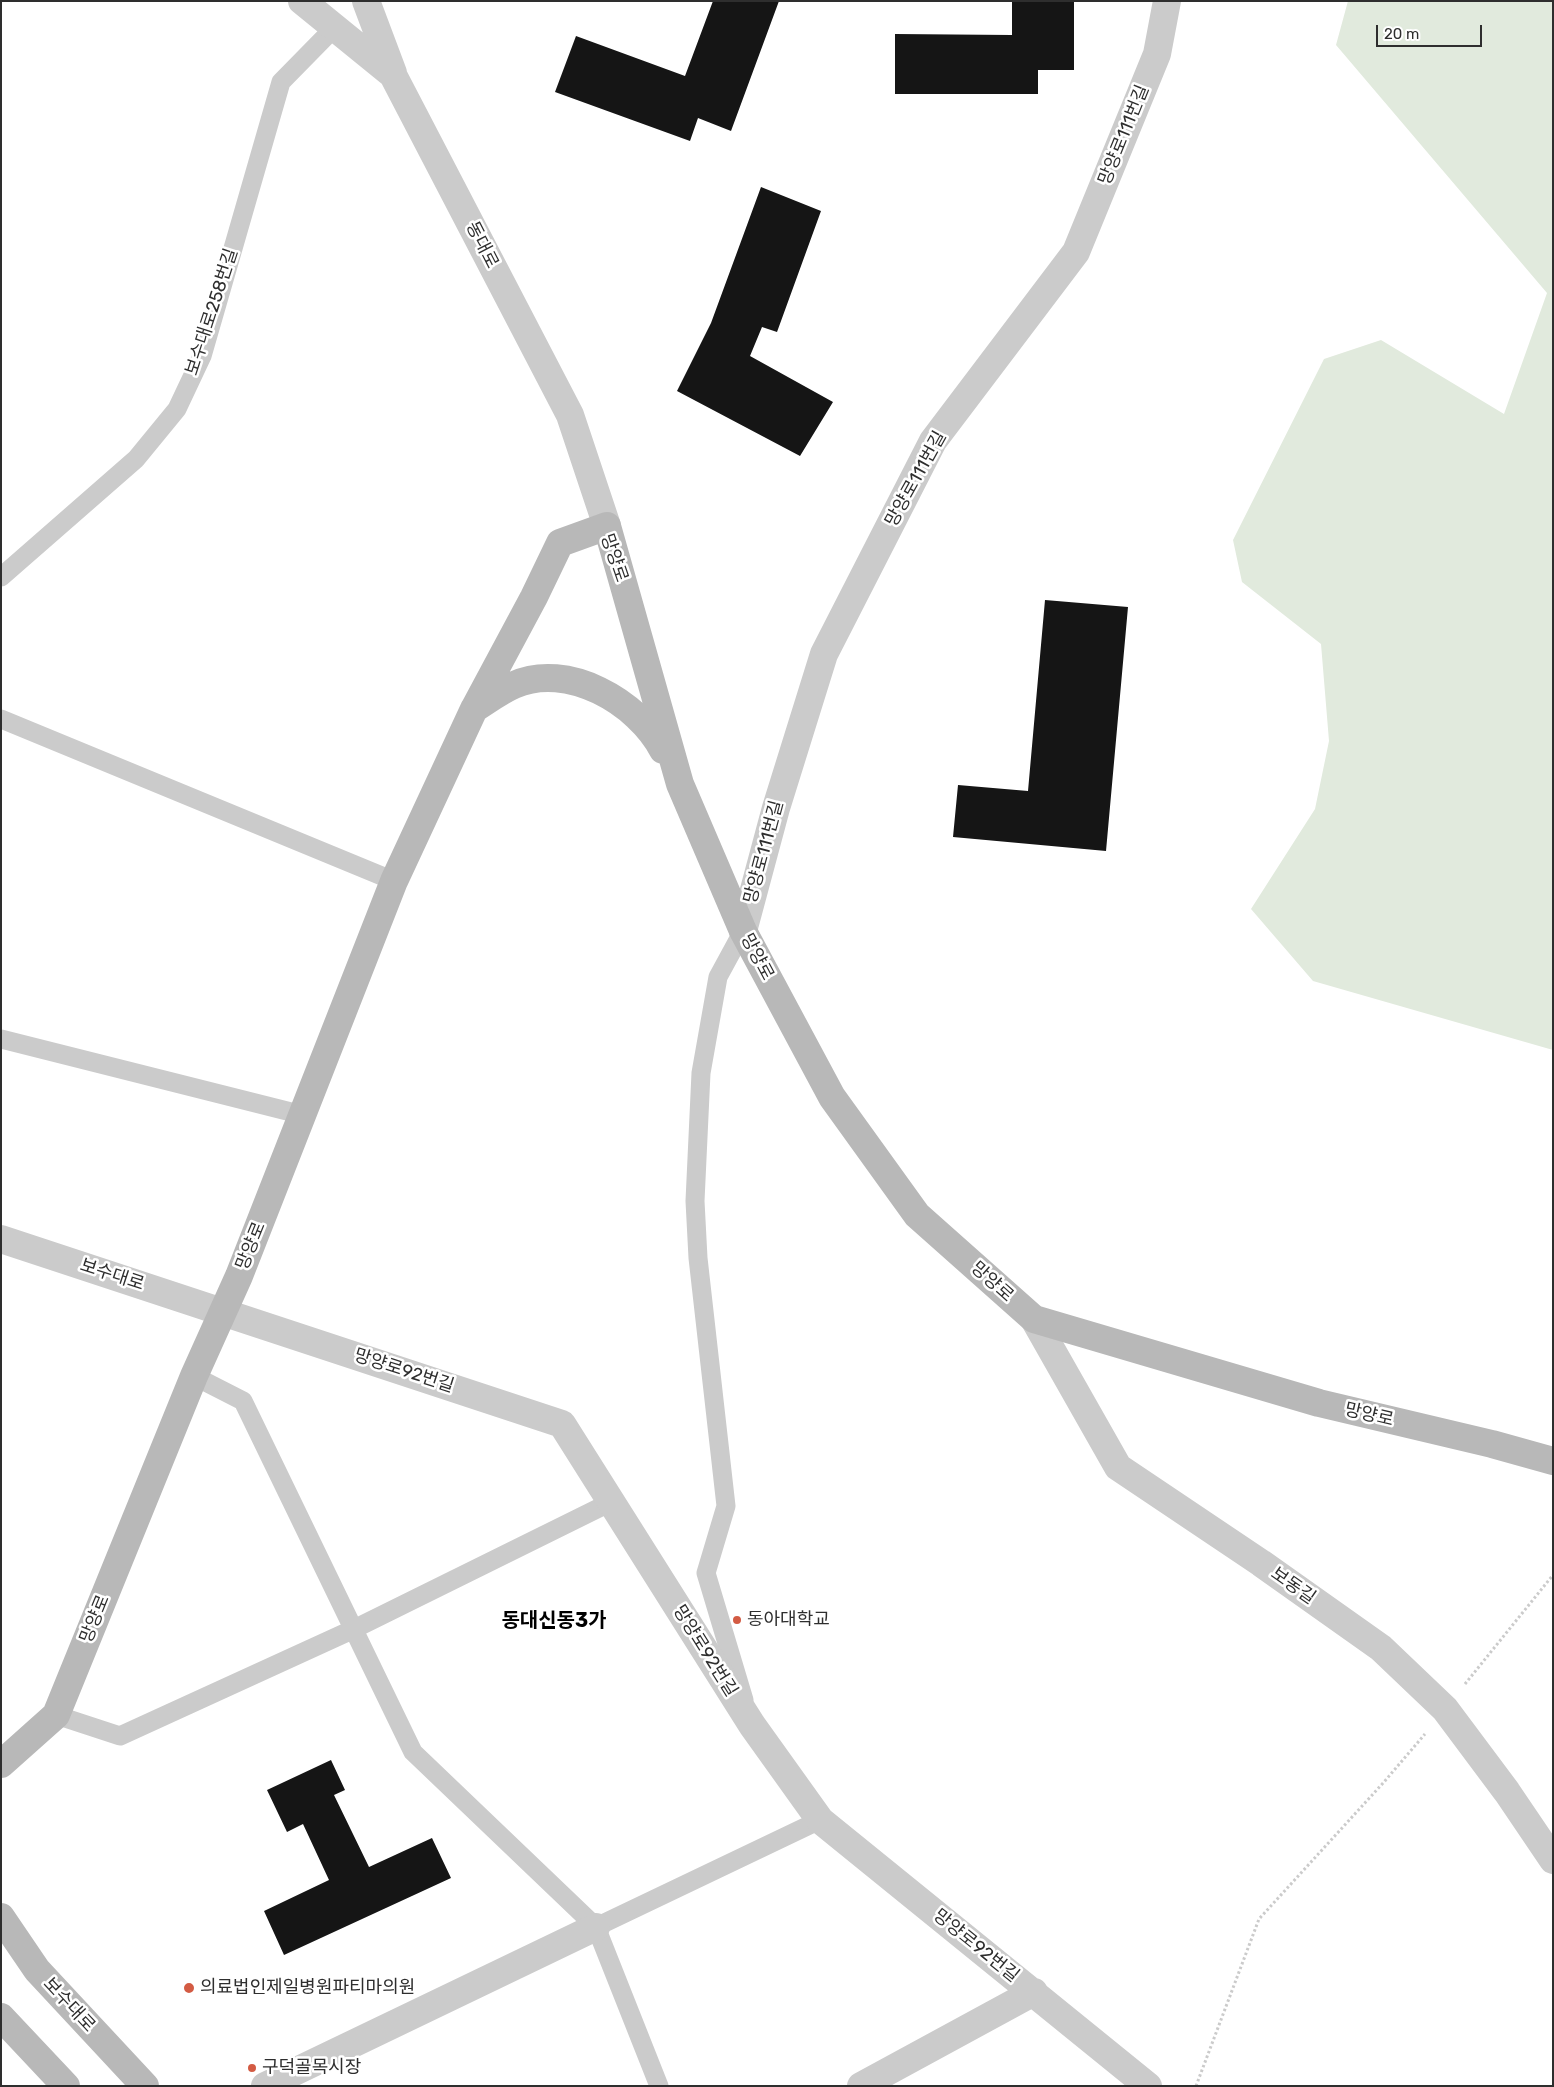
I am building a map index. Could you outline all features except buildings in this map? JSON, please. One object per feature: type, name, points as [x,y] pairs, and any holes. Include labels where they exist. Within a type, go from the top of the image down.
[{"type":"main road","name":"망양로","points":[[1,1764],[56,1715],[194,1376],[223,1311],[304,1114],[394,881],[474,709],[534,597],[560,543],[606,526],[680,784]]},
{"type":"main road","name":"망양로","points":[[474,709],[514,684],[546,679],[563,680],[597,688],[628,708],[647,726],[659,743],[680,784],[743,931],[832,1097],[917,1215],[1034,1319],[1319,1403],[1492,1444],[1553,1461]]},
{"type":"main road","name":"보수대로","points":[[1,1917],[37,1970],[145,2086]]},
{"type":"main road","points":[[1,2016],[66,2086]]},
{"type":"street","name":"동대로","points":[[302,1],[393,75],[570,415],[606,526]]},
{"type":"street","points":[[366,1],[393,75]]},
{"type":"street","name":"망양로111번길","points":[[743,931],[776,808],[824,654],[933,441],[1076,252],[1157,54],[1167,1]]},
{"type":"street","name":"보수대로","points":[[1,1238],[223,1311]]},
{"type":"street","name":"망양로92번길","points":[[223,1311],[562,1424],[752,1725],[820,1820],[1148,2086]]},
{"type":"street","name":"보동길","points":[[1034,1319],[1118,1467],[1261,1563],[1381,1648],[1445,1709],[1507,1792],[1553,1860]]},
{"type":"street","points":[[265,2086],[596,1927]]},
{"type":"street","points":[[861,2086],[1034,1992]]},
{"type":"lane","name":"보수대로258번길","points":[[1,577],[136,460],[177,409],[202,356],[281,82],[334,28]]},
{"type":"lane","points":[[1,719],[394,881]]},
{"type":"lane","points":[[743,931],[718,977],[701,1073],[695,1201],[698,1258],[726,1506],[706,1573],[752,1725]]},
{"type":"lane","points":[[1,1039],[304,1114]]},
{"type":"lane","points":[[194,1376],[244,1401],[413,1752],[596,1927],[659,2086]]},
{"type":"lane","points":[[56,1715],[120,1736],[354,1629],[611,1502]]},
{"type":"lane","points":[[596,1927],[820,1820]]},
{"type":"path","points":[[1196,2086],[1259,1919],[1384,1782],[1553,1575]]},
{"type":"shaded area","points":[[1348,1],[1553,1],[1553,1050],[1313,981],[1251,909],[1315,809],[1329,741],[1321,644],[1242,582],[1233,540],[1324,359],[1381,340],[1504,414],[1547,293],[1336,45]]},
{"type":"place","name":"동아대학교","points":[[737,1620]]},
{"type":"place","name":"의료법인제일병원파티마의원","points":[[189,1988]]},
{"type":"place","name":"구덕골목시장","points":[[252,2068]]},
{"type":"district","name":"동대신동3가","points":[[554,1621]]}]
